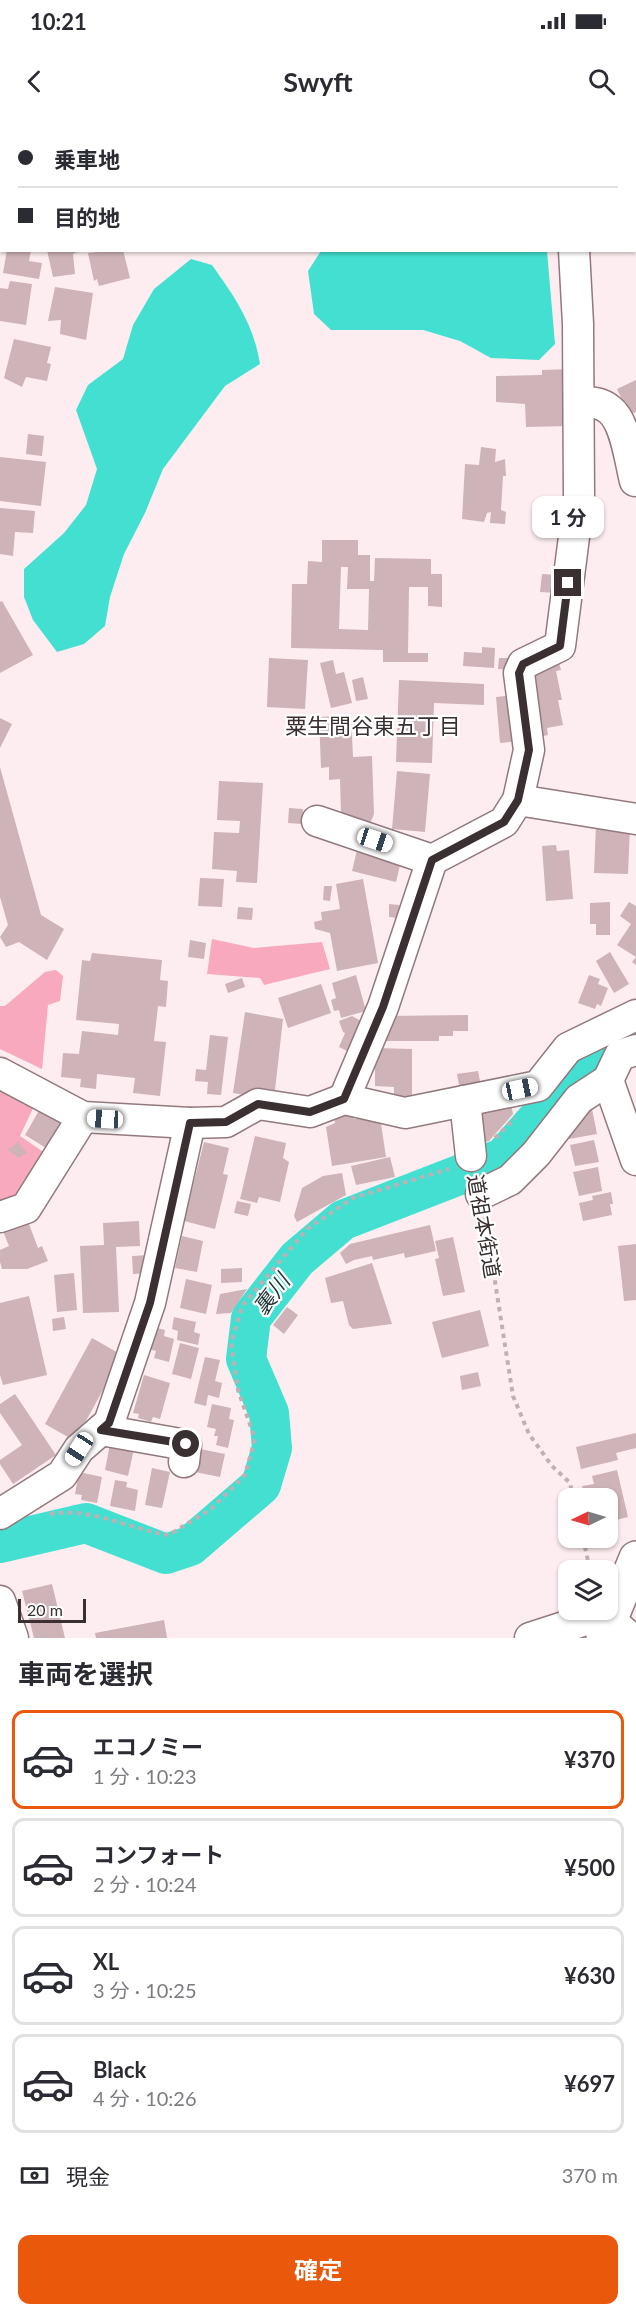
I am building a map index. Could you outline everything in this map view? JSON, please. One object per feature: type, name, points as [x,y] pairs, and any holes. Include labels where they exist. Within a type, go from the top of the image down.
[{"type":"main road","points":[[610,1628],[634,1568]]},
{"type":"street","points":[[344,1099],[383,1007],[432,860],[504,822],[518,800],[529,750],[519,673],[523,664],[560,646],[579,498],[578,324],[574,252]]},
{"type":"street","points":[[579,402],[596,402],[611,410],[623,431],[635,482]]},
{"type":"street","points":[[518,800],[636,819]]},
{"type":"street","points":[[317,821],[432,860]]},
{"type":"street","points":[[0,1073],[83,1118],[190,1123],[226,1122],[258,1104],[310,1112],[344,1099],[405,1113],[538,1086],[568,1048],[636,1015]]},
{"type":"street","points":[[599,1032],[621,1062],[636,1160]]},
{"type":"street","points":[[481,1194],[510,1180],[536,1154],[579,1099],[621,1062]]},
{"type":"street","points":[[465,1101],[471,1156]]},
{"type":"street","points":[[0,1217],[26,1208],[83,1118]]},
{"type":"street","points":[[5,1502],[62,1474],[79,1449],[109,1423],[150,1303],[190,1123]]},
{"type":"street","points":[[101,1430],[186,1444],[184,1462]]},
{"type":"street","points":[[0,1601],[13,1638]]},
{"type":"street","points":[[530,1638],[610,1628]]},
{"type":"path","name":"道祖本街道","points":[[48,1515],[68,1511],[103,1516],[147,1532],[170,1535],[211,1509],[245,1474],[255,1438],[238,1390],[231,1343],[243,1306],[307,1229],[353,1198],[450,1169],[489,1145],[516,1117],[538,1086]]},
{"type":"path","name":"道祖本街道","points":[[481,1194],[513,1396],[529,1434],[552,1466],[570,1483],[571,1488]]},
{"type":"shaded area","points":[[212,939],[254,948],[322,942],[330,969],[264,985],[260,978],[207,974]]},
{"type":"shaded area","points":[[56,970],[63,976],[60,1001],[48,1005],[42,1069],[0,1049],[0,1006],[5,1006],[45,972]]},
{"type":"shaded area","points":[[0,1086],[35,1104],[20,1136],[45,1153],[16,1199],[0,1206]]},
{"type":"water","points":[[320,252],[547,252],[555,344],[539,360],[491,358],[460,341],[423,330],[331,330],[314,314],[308,271]]},
{"type":"water","points":[[191,259],[212,265],[228,288],[248,324],[260,364],[225,386],[163,469],[145,513],[124,554],[110,597],[105,626],[84,644],[57,652],[33,620],[24,597],[24,569],[64,533],[86,505],[97,469],[76,410],[88,385],[123,359],[133,325],[154,289]]},
{"type":"building","points":[[7,252],[31,252],[29,261],[42,263],[39,279],[3,273]]},
{"type":"building","points":[[47,252],[77,252],[73,254],[75,274],[53,277]]},
{"type":"building","points":[[124,252],[130,278],[99,286],[97,279],[94,281],[88,253]]},
{"type":"building","points":[[10,281],[32,284],[26,325],[0,321],[0,288],[8,289]]},
{"type":"building","points":[[55,287],[93,293],[86,340],[60,334],[61,320],[48,321]]},
{"type":"building","points":[[14,339],[51,347],[47,363],[51,364],[47,381],[26,377],[22,387],[4,378]]},
{"type":"building","points":[[570,369],[570,426],[526,427],[525,404],[496,402],[496,376],[542,375],[542,370]]},
{"type":"building","points":[[636,380],[636,412],[629,415],[617,389]]},
{"type":"building","points":[[28,434],[44,436],[42,456],[26,454]]},
{"type":"building","points":[[481,447],[496,449],[495,462],[505,459],[506,476],[503,476],[501,510],[506,512],[505,524],[490,523],[491,512],[487,513],[484,522],[462,519],[465,464],[479,465]]},
{"type":"building","points":[[0,457],[46,462],[41,506],[0,501]]},
{"type":"building","points":[[0,508],[35,511],[33,533],[15,532],[13,556],[0,554]]},
{"type":"building","points":[[322,540],[358,540],[358,555],[370,555],[370,581],[374,581],[375,558],[431,559],[431,574],[442,574],[442,607],[428,606],[428,587],[409,587],[408,653],[428,653],[428,662],[383,662],[383,650],[291,648],[292,584],[307,584],[308,561],[322,562]],"holes":[[[341,567],[348,567],[347,589],[369,589],[368,630],[339,629]]]},
{"type":"building","points":[[542,574],[558,575],[557,593],[540,592]]},
{"type":"building","points":[[2,601],[33,655],[0,673],[0,602]]},
{"type":"building","points":[[482,647],[495,648],[494,668],[463,666],[464,652],[482,653]]},
{"type":"building","points":[[269,658],[308,660],[305,709],[267,707]]},
{"type":"building","points":[[499,658],[515,658],[514,670],[498,669]]},
{"type":"building","points":[[333,660],[336,674],[344,672],[352,703],[331,708],[320,663]]},
{"type":"building","points":[[559,663],[561,670],[556,671],[562,700],[558,700],[563,725],[547,728],[548,735],[539,737],[527,679]]},
{"type":"building","points":[[363,677],[368,699],[356,701],[352,680]]},
{"type":"building","points":[[399,680],[484,684],[484,705],[434,703],[432,763],[396,762]]},
{"type":"building","points":[[515,695],[519,741],[500,743],[496,697]]},
{"type":"building","points":[[351,715],[353,757],[372,756],[374,814],[369,826],[341,814],[340,779],[329,780],[329,767],[321,768],[319,717]]},
{"type":"building","points":[[0,718],[12,724],[0,748]]},
{"type":"building","points":[[0,767],[41,915],[64,929],[47,960],[19,942],[6,947],[0,937],[8,925],[0,897]]},
{"type":"building","points":[[397,771],[430,774],[425,832],[392,829]]},
{"type":"building","points":[[219,781],[263,783],[257,883],[236,882],[237,871],[212,869],[214,832],[239,833],[240,821],[217,820]]},
{"type":"building","points":[[289,808],[303,809],[302,824],[288,823]]},
{"type":"building","points":[[596,824],[630,826],[628,874],[594,873]]},
{"type":"building","points":[[556,845],[557,851],[569,850],[573,899],[546,901],[542,846]]},
{"type":"building","points":[[357,850],[401,861],[396,882],[352,871]]},
{"type":"building","points":[[200,878],[224,879],[222,907],[198,906]]},
{"type":"building","points":[[363,879],[378,963],[337,971],[330,933],[315,929],[314,922],[322,920],[321,912],[340,909],[336,884]]},
{"type":"building","points":[[324,886],[332,886],[330,901],[323,900]]},
{"type":"building","points":[[610,902],[610,935],[596,935],[596,924],[590,924],[590,903]]},
{"type":"building","points":[[629,902],[636,906],[636,957],[617,945],[631,924],[620,916]]},
{"type":"building","points":[[389,904],[399,905],[398,918],[389,917]]},
{"type":"building","points":[[238,907],[253,908],[252,920],[237,919]]},
{"type":"building","points":[[190,940],[206,943],[204,959],[188,957]]},
{"type":"building","points":[[610,952],[629,984],[614,993],[596,961]]},
{"type":"building","points":[[92,953],[162,960],[160,980],[168,981],[166,1007],[158,1006],[154,1041],[166,1042],[160,1096],[133,1093],[135,1078],[97,1074],[96,1089],[80,1087],[81,1079],[61,1077],[63,1053],[79,1054],[82,1031],[118,1035],[119,1024],[76,1020],[82,960],[90,961]]},
{"type":"building","points":[[356,975],[366,1011],[341,1018],[339,1010],[334,1011],[331,1000],[336,998],[332,983]]},
{"type":"building","points":[[589,975],[600,979],[598,984],[608,988],[601,1006],[597,1004],[595,1009],[578,1003]]},
{"type":"building","points":[[242,978],[245,987],[228,993],[225,984]]},
{"type":"building","points":[[321,984],[331,1013],[288,1028],[278,998]]},
{"type":"building","points":[[245,1012],[283,1019],[275,1090],[256,1088],[256,1097],[233,1093]]},
{"type":"building","points":[[468,1015],[468,1031],[453,1031],[453,1036],[439,1036],[439,1041],[385,1041],[384,1016]]},
{"type":"building","points":[[352,1016],[361,1021],[347,1051],[339,1047],[345,1033],[339,1021]]},
{"type":"building","points":[[210,1035],[228,1037],[221,1095],[207,1094],[208,1082],[195,1081],[196,1069],[206,1070]]},
{"type":"building","points":[[375,1048],[412,1049],[412,1096],[394,1096],[394,1087],[375,1086]]},
{"type":"building","points":[[478,1071],[482,1091],[461,1095],[457,1074]]},
{"type":"building","points":[[510,1098],[513,1114],[489,1141],[482,1143],[474,1106]]},
{"type":"building","points":[[591,1104],[597,1134],[569,1139],[566,1127]]},
{"type":"building","points":[[41,1107],[62,1119],[46,1148],[25,1135]]},
{"type":"building","points":[[352,1114],[354,1119],[380,1117],[386,1157],[332,1166],[326,1127],[335,1123],[334,1117]]},
{"type":"building","points":[[255,1136],[286,1143],[283,1158],[289,1162],[280,1202],[259,1197],[257,1203],[240,1199]]},
{"type":"building","points":[[594,1140],[599,1162],[575,1166],[570,1145]]},
{"type":"building","points":[[18,1142],[27,1153],[19,1158],[8,1150]]},
{"type":"building","points":[[204,1142],[229,1148],[223,1174],[228,1175],[215,1229],[184,1221]]},
{"type":"building","points":[[390,1157],[395,1177],[356,1185],[351,1166]]},
{"type":"building","points":[[598,1167],[602,1191],[579,1196],[573,1172]]},
{"type":"building","points":[[342,1173],[346,1195],[297,1222],[294,1216],[302,1188],[323,1176]]},
{"type":"building","points":[[611,1192],[612,1215],[583,1221],[579,1203],[593,1200],[592,1196]]},
{"type":"building","points":[[237,1201],[251,1204],[248,1216],[234,1213]]},
{"type":"building","points":[[26,1216],[38,1248],[42,1246],[48,1261],[27,1269],[2,1269],[0,1250],[9,1246],[1,1226]]},
{"type":"building","points":[[139,1221],[140,1246],[116,1247],[119,1312],[83,1313],[80,1246],[104,1245],[103,1223]]},
{"type":"building","points":[[430,1225],[436,1251],[405,1258],[404,1253],[373,1260],[372,1256],[346,1264],[340,1253],[350,1244]]},
{"type":"building","points":[[182,1236],[203,1241],[197,1272],[175,1268]]},
{"type":"building","points":[[453,1237],[465,1292],[443,1296],[435,1259],[439,1258],[435,1241]]},
{"type":"building","points":[[636,1244],[636,1300],[624,1301],[618,1246]]},
{"type":"building","points":[[150,1255],[151,1273],[133,1274],[132,1256]]},
{"type":"building","points":[[372,1263],[392,1324],[353,1329],[349,1325],[343,1301],[331,1303],[325,1278]]},
{"type":"building","points":[[242,1268],[242,1282],[221,1283],[221,1269]]},
{"type":"building","points":[[74,1273],[77,1310],[57,1312],[54,1275]]},
{"type":"building","points":[[186,1279],[212,1285],[206,1314],[180,1308]]},
{"type":"building","points":[[247,1289],[231,1313],[216,1314],[220,1294]]},
{"type":"building","points":[[29,1296],[47,1375],[3,1385],[0,1375],[0,1303]]},
{"type":"building","points":[[287,1307],[298,1315],[284,1334],[273,1325]]},
{"type":"building","points":[[480,1310],[489,1346],[442,1358],[432,1322]]},
{"type":"building","points":[[64,1317],[66,1329],[53,1331],[52,1319]]},
{"type":"building","points":[[174,1317],[196,1322],[194,1332],[200,1334],[198,1345],[177,1340],[178,1331],[172,1329]]},
{"type":"building","points":[[153,1327],[165,1330],[164,1336],[174,1339],[169,1362],[154,1358],[156,1351],[148,1349]]},
{"type":"building","points":[[92,1338],[122,1355],[75,1441],[45,1424]]},
{"type":"building","points":[[180,1343],[199,1348],[191,1379],[172,1374]]},
{"type":"building","points":[[205,1357],[220,1360],[215,1381],[222,1383],[219,1398],[208,1395],[206,1406],[194,1403]]},
{"type":"building","points":[[478,1372],[481,1386],[462,1390],[460,1376]]},
{"type":"building","points":[[144,1375],[170,1383],[160,1419],[153,1417],[151,1422],[138,1418],[139,1414],[133,1413]]},
{"type":"building","points":[[15,1394],[56,1455],[13,1484],[0,1464],[0,1460],[22,1445],[0,1413],[0,1404]]},
{"type":"building","points":[[212,1404],[231,1408],[229,1419],[234,1420],[228,1448],[216,1445],[218,1436],[214,1436],[216,1429],[207,1427]]},
{"type":"building","points":[[636,1433],[636,1448],[616,1453],[618,1460],[581,1469],[576,1447]]},
{"type":"building","points":[[110,1444],[134,1449],[128,1476],[105,1470]]},
{"type":"building","points":[[200,1449],[225,1454],[220,1477],[195,1472]]},
{"type":"building","points":[[152,1468],[170,1472],[162,1508],[145,1505]]},
{"type":"building","points":[[617,1470],[628,1517],[618,1520],[618,1488],[582,1488],[582,1486],[594,1484],[592,1476]]},
{"type":"building","points":[[79,1472],[102,1477],[97,1503],[81,1500],[82,1495],[75,1494]]},
{"type":"building","points":[[115,1480],[127,1482],[126,1487],[138,1490],[135,1511],[110,1506]]},
{"type":"building","points":[[52,1584],[65,1638],[34,1638],[22,1591]]},
{"type":"building","points":[[164,1620],[167,1638],[96,1638],[95,1633]]},
{"type":"waterway","name":"裏川","points":[[0,1543],[86,1523],[166,1554],[190,1546],[261,1485],[272,1448],[269,1413],[246,1359],[251,1318],[297,1259],[343,1220],[503,1158],[600,1048],[636,1033]]},
{"type":"district","name":"粟生間谷東五丁目","points":[[373,725]]},
{"type":"route","points":[[186,1444],[101,1430],[109,1423],[150,1303],[190,1123],[226,1122],[258,1104],[310,1112],[344,1099],[383,1007],[432,860],[504,822],[518,800],[529,750],[529,736],[519,673],[523,664],[560,646],[568,583]]}]
